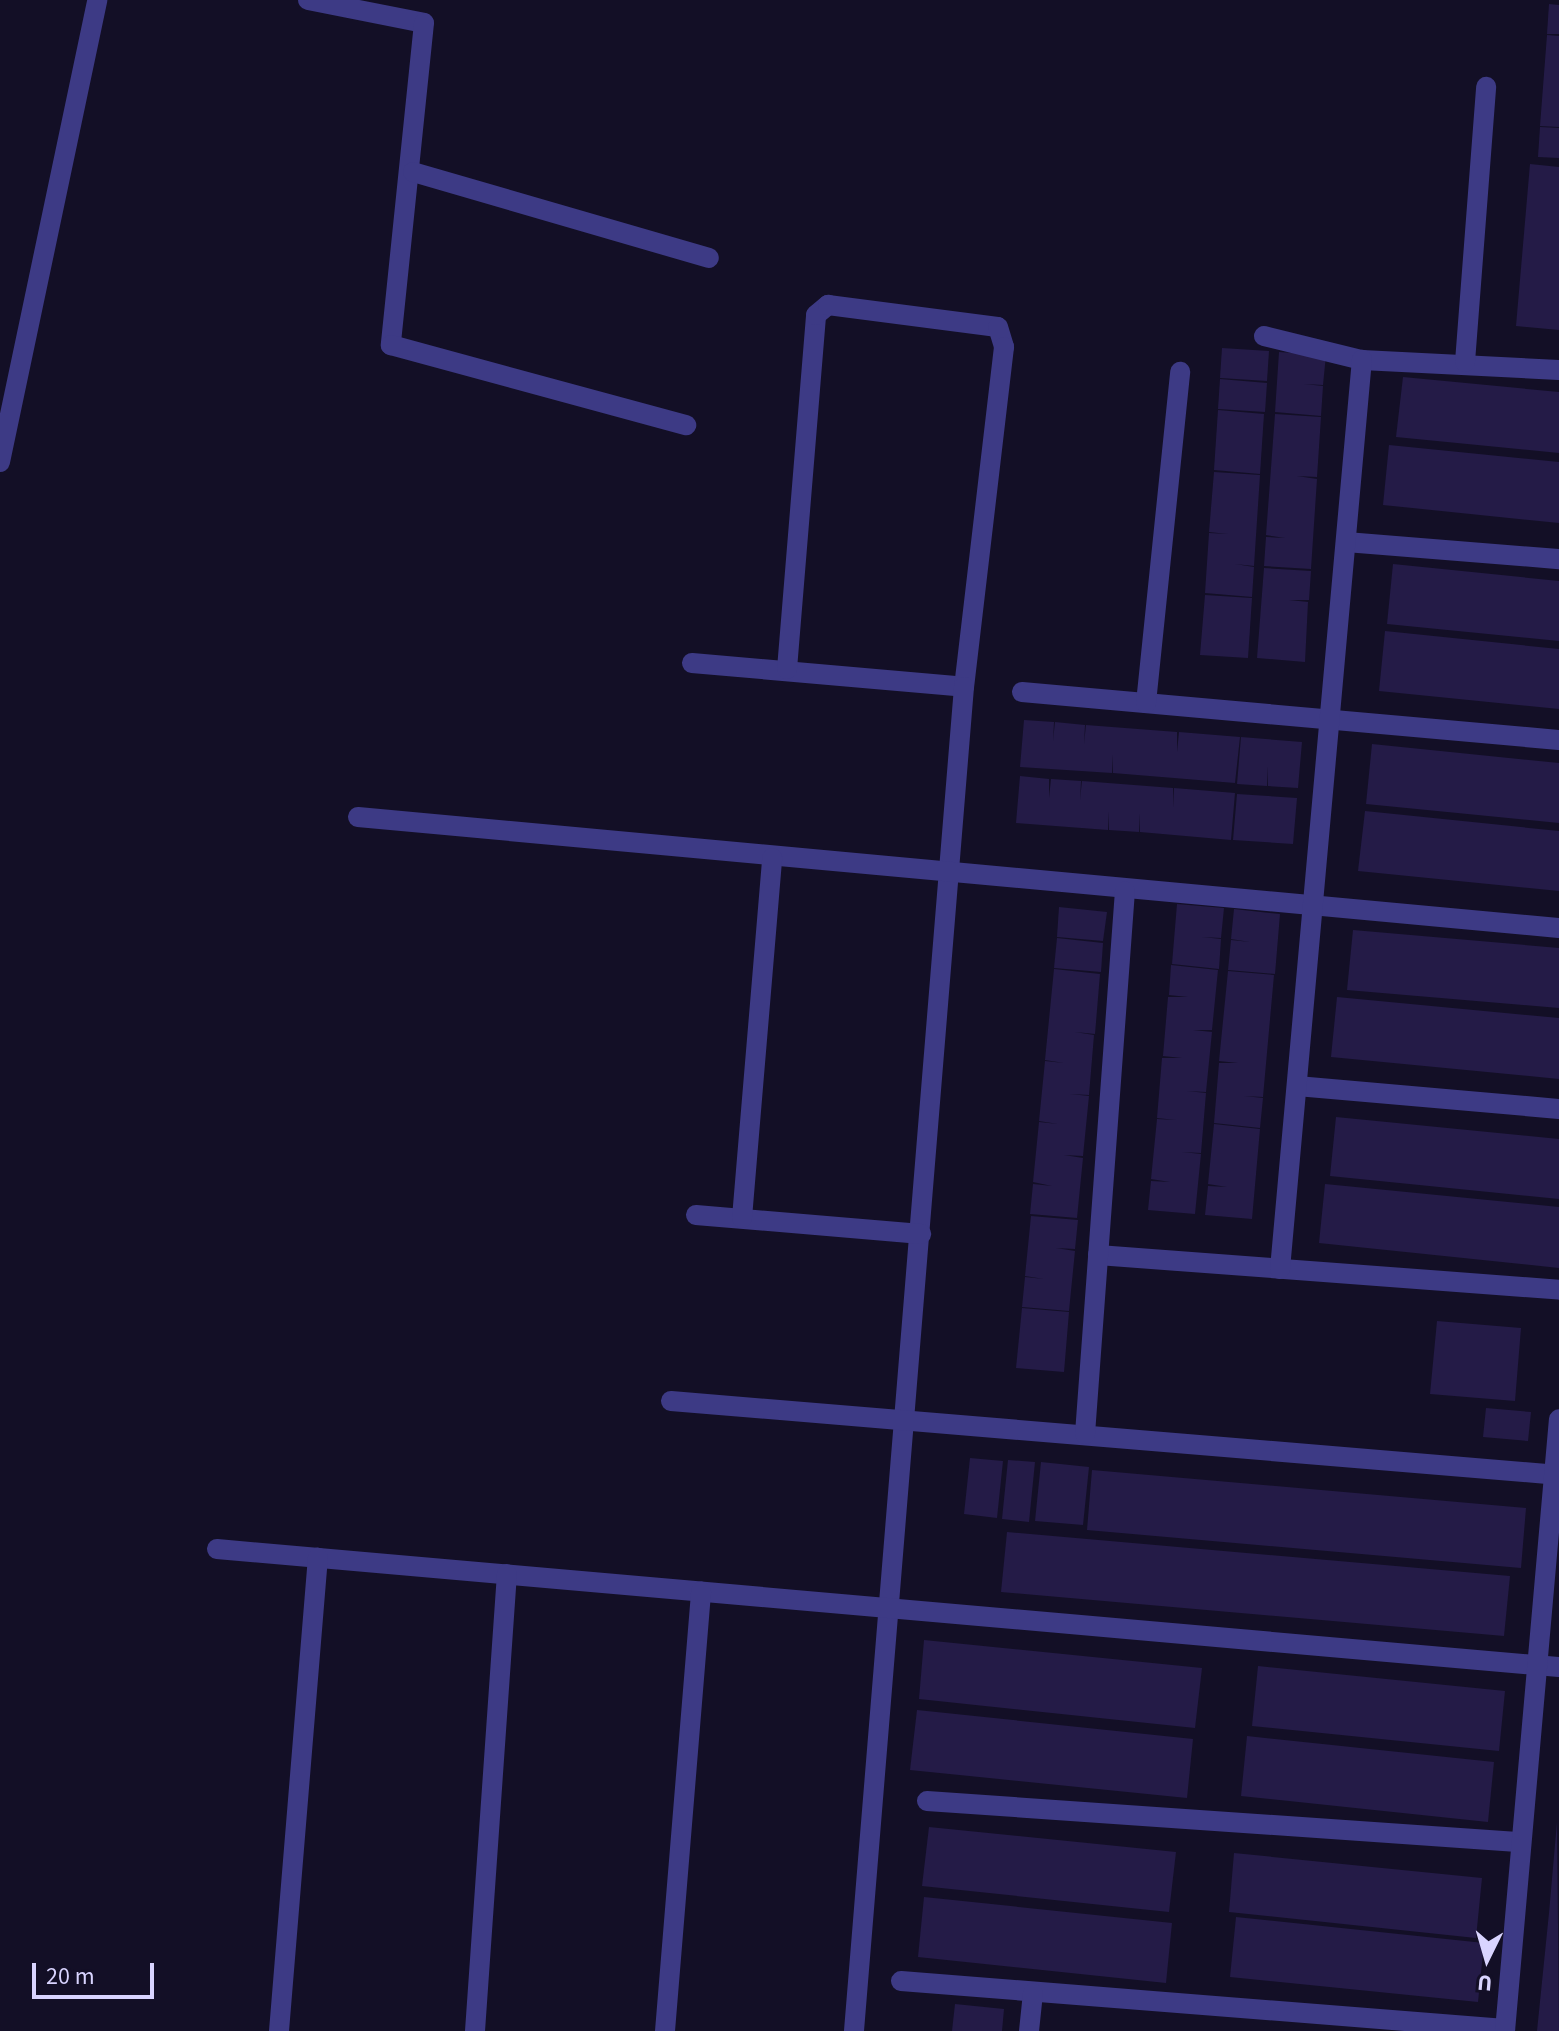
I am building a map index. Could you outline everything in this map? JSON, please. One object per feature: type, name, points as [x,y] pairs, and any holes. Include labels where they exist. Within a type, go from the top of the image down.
[{"type":"street","points":[[0,462],[97,0]]},
{"type":"street","points":[[308,0],[413,10],[424,23],[413,172],[391,345],[686,425]]},
{"type":"street","points":[[1465,362],[1486,87]]},
{"type":"street","points":[[413,172],[709,258]]},
{"type":"street","points":[[787,669],[816,315],[828,305],[979,321],[998,327],[1003,336],[964,687],[854,2031]]},
{"type":"street","points":[[1264,336],[1362,360],[1465,362],[1559,370]]},
{"type":"street","points":[[1280,1269],[1362,360]]},
{"type":"street","points":[[1146,703],[1180,372]]},
{"type":"street","points":[[1346,542],[1559,559]]},
{"type":"street","points":[[692,663],[964,687]]},
{"type":"street","points":[[1022,692],[1559,740]]},
{"type":"street","points":[[358,817],[948,876],[1559,928]]},
{"type":"street","points":[[742,1218],[772,858]]},
{"type":"street","points":[[1085,1434],[1125,891]]},
{"type":"street","points":[[1297,1086],[1559,1109]]},
{"type":"street","points":[[696,1215],[921,1234]]},
{"type":"street","points":[[1098,1255],[1559,1290]]},
{"type":"street","points":[[671,1401],[904,1423],[1085,1434],[1556,1475]]},
{"type":"street","points":[[901,1981],[1316,2024],[1505,2030],[1518,1842],[1556,1475],[1559,1419]]},
{"type":"street","points":[[217,1549],[1559,1667]]},
{"type":"street","points":[[279,2031],[318,1558]]},
{"type":"street","points":[[475,2031],[507,1574]]},
{"type":"street","points":[[665,2031],[701,1591]]},
{"type":"street","points":[[927,1801],[1518,1842]]},
{"type":"street","points":[[1029,2031],[1033,1993]]},
{"type":"building","points":[[1549,4],[1559,5],[1559,34],[1547,34]]},
{"type":"building","points":[[1547,35],[1559,36],[1559,127],[1540,126]]},
{"type":"building","points":[[1540,127],[1559,128],[1559,158],[1538,157]]},
{"type":"building","points":[[1530,164],[1559,167],[1559,330],[1516,326]]},
{"type":"building","points":[[1222,348],[1269,351],[1267,381],[1220,378]]},
{"type":"building","points":[[1279,352],[1326,355],[1323,385],[1304,384],[1323,386],[1321,416],[1275,412]]},
{"type":"building","points":[[1403,377],[1559,392],[1559,453],[1396,437]]},
{"type":"building","points":[[1220,379],[1267,383],[1265,412],[1218,409]]},
{"type":"building","points":[[1218,410],[1264,414],[1260,474],[1214,470]]},
{"type":"building","points":[[1275,414],[1321,417],[1317,477],[1297,476],[1317,479],[1311,569],[1264,566],[1266,537],[1285,538],[1266,535]]},
{"type":"building","points":[[1389,445],[1559,462],[1559,523],[1383,505]]},
{"type":"building","points":[[1214,472],[1260,475],[1254,566],[1235,564],[1254,567],[1252,597],[1205,593],[1209,533],[1228,534],[1209,532]]},
{"type":"building","points":[[1393,564],[1559,581],[1559,641],[1387,624]]},
{"type":"building","points":[[1264,568],[1311,571],[1309,600],[1289,600],[1308,602],[1305,662],[1257,658]]},
{"type":"building","points":[[1205,595],[1252,598],[1248,658],[1200,655]]},
{"type":"building","points":[[1385,631],[1559,649],[1559,709],[1379,691]]},
{"type":"building","points":[[1024,720],[1054,722],[1053,741],[1055,722],[1085,725],[1084,744],[1086,725],[1177,732],[1177,752],[1179,732],[1240,737],[1235,783],[1113,773],[1113,754],[1112,773],[1020,767]]},
{"type":"building","points":[[1241,737],[1302,742],[1298,788],[1268,786],[1268,766],[1267,786],[1237,784]]},
{"type":"building","points":[[1372,744],[1559,763],[1559,823],[1366,804]]},
{"type":"building","points":[[1020,776],[1049,779],[1049,798],[1051,779],[1081,781],[1080,800],[1082,781],[1173,788],[1173,808],[1174,788],[1235,793],[1231,840],[1140,832],[1140,813],[1139,832],[1109,830],[1109,811],[1108,830],[1016,823]]},
{"type":"building","points":[[1237,794],[1297,798],[1293,844],[1233,840]]},
{"type":"building","points":[[1365,811],[1559,831],[1559,891],[1358,871]]},
{"type":"building","points":[[1177,904],[1224,908],[1221,938],[1202,937],[1221,939],[1219,969],[1172,964]]},
{"type":"building","points":[[1059,907],[1107,912],[1103,941],[1057,937]]},
{"type":"building","points":[[1234,909],[1280,914],[1275,974],[1228,970],[1231,940],[1250,942],[1231,939]]},
{"type":"building","points":[[1353,930],[1559,948],[1559,1008],[1347,990]]},
{"type":"building","points":[[1057,938],[1103,943],[1101,972],[1054,968]]},
{"type":"building","points":[[1171,965],[1218,970],[1212,1030],[1193,1030],[1212,1032],[1206,1092],[1187,1091],[1206,1093],[1201,1153],[1182,1152],[1201,1154],[1195,1214],[1148,1210],[1151,1181],[1170,1182],[1151,1179],[1157,1119],[1176,1120],[1157,1118],[1162,1058],[1182,1058],[1163,1056],[1168,997],[1188,997],[1169,995]]},
{"type":"building","points":[[1054,969],[1100,974],[1095,1034],[1075,1032],[1094,1035],[1089,1095],[1070,1094],[1089,1096],[1083,1156],[1064,1155],[1083,1158],[1077,1218],[1030,1214],[1033,1184],[1052,1186],[1033,1182],[1039,1122],[1058,1124],[1039,1121],[1045,1061],[1064,1063],[1045,1060]]},
{"type":"building","points":[[1228,971],[1274,975],[1263,1097],[1244,1096],[1263,1098],[1260,1128],[1214,1123],[1219,1063],[1238,1063],[1219,1061]]},
{"type":"building","points":[[1337,997],[1559,1018],[1559,1079],[1331,1057]]},
{"type":"building","points":[[1336,1117],[1559,1139],[1559,1199],[1330,1176]]},
{"type":"building","points":[[1214,1124],[1260,1129],[1252,1219],[1205,1215],[1208,1186],[1227,1187],[1208,1184]]},
{"type":"building","points":[[1325,1184],[1559,1207],[1559,1268],[1319,1243]]},
{"type":"building","points":[[1031,1216],[1078,1220],[1075,1249],[1056,1248],[1075,1251],[1069,1311],[1022,1307],[1025,1277],[1044,1279],[1025,1276]]},
{"type":"building","points":[[1022,1308],[1069,1312],[1064,1372],[1016,1368]]},
{"type":"building","points":[[1437,1321],[1521,1328],[1515,1401],[1430,1394]]},
{"type":"building","points":[[1486,1408],[1531,1412],[1528,1441],[1483,1437]]},
{"type":"building","points":[[970,1458],[1003,1461],[997,1518],[964,1514]]},
{"type":"building","points":[[1008,1460],[1035,1462],[1029,1522],[1002,1519]]},
{"type":"building","points":[[1041,1462],[1089,1467],[1083,1525],[1035,1521]]},
{"type":"building","points":[[1092,1470],[1526,1508],[1521,1568],[1087,1530]]},
{"type":"building","points":[[1007,1532],[1510,1576],[1504,1636],[1001,1592]]},
{"type":"building","points":[[924,1640],[1202,1668],[1195,1728],[919,1699]]},
{"type":"building","points":[[1258,1666],[1505,1691],[1499,1751],[1252,1726]]},
{"type":"building","points":[[917,1710],[1193,1739],[1187,1798],[910,1770]]},
{"type":"building","points":[[1247,1736],[1494,1762],[1488,1822],[1241,1796]]},
{"type":"building","points":[[1557,1822],[1559,2031],[1537,2031],[1549,1913]]},
{"type":"building","points":[[929,1827],[1176,1852],[1169,1912],[922,1886]]},
{"type":"building","points":[[1234,1853],[1482,1878],[1476,1938],[1229,1912]]},
{"type":"building","points":[[924,1897],[1172,1923],[1166,1983],[918,1957]]},
{"type":"building","points":[[1236,1917],[1484,1943],[1478,2002],[1230,1977]]},
{"type":"building","points":[[955,2004],[1004,2009],[1002,2031],[952,2031]]}]
